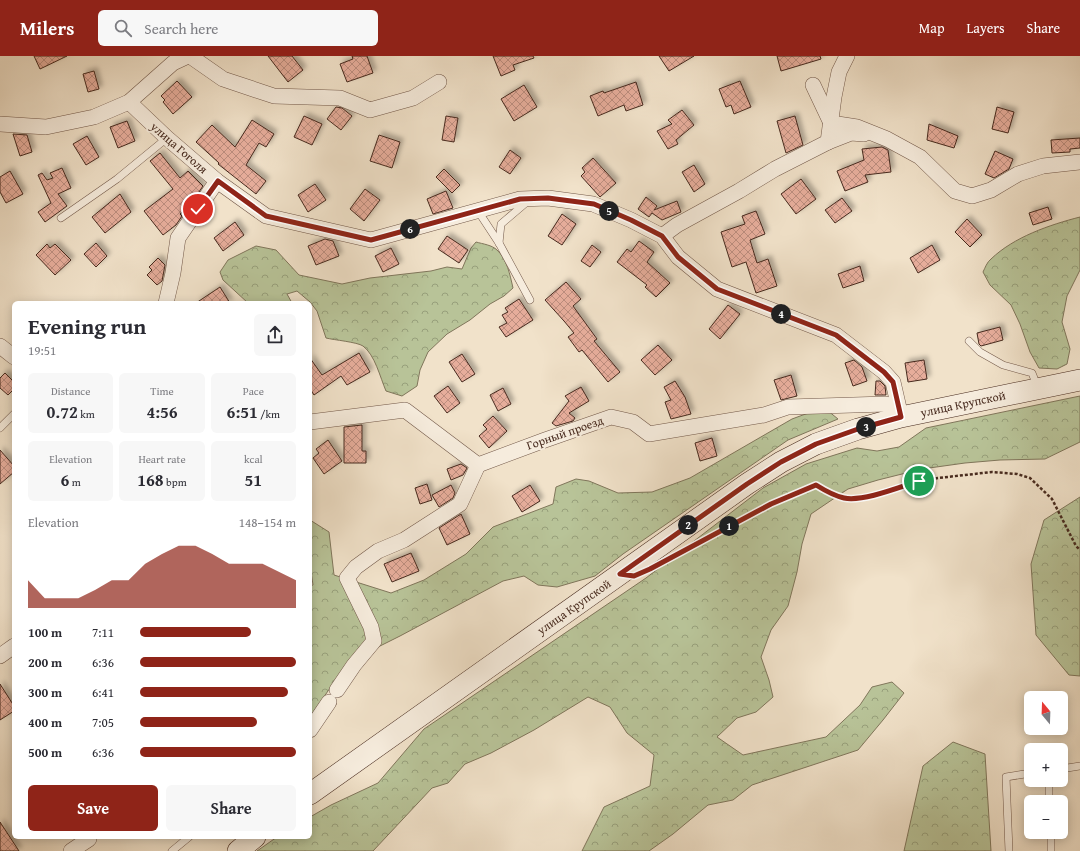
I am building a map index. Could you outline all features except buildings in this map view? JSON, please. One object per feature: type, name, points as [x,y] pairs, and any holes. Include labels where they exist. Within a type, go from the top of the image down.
[{"type":"street","points":[[0,124],[46,127],[94,117],[128,102],[173,64],[189,56],[223,78],[274,96],[340,98],[370,110],[412,98],[438,82]]},
{"type":"street","points":[[828,142],[839,72],[848,56]]},
{"type":"street","points":[[813,85],[831,123]]},
{"type":"street","name":"улица Гоголя","points":[[128,102],[167,138],[218,181],[266,216],[371,240],[520,199],[548,198],[594,204],[631,220],[662,236],[678,257],[717,289],[836,335],[884,372],[893,382],[901,417]]},
{"type":"street","points":[[831,123],[857,127],[887,139],[920,157],[955,191],[972,196],[991,190],[1018,174],[1043,166],[1080,162]]},
{"type":"street","points":[[662,236],[677,225],[739,191],[775,169],[828,142],[850,134],[875,134]]},
{"type":"street","points":[[166,301],[173,273],[178,238],[218,181]]},
{"type":"street","points":[[0,346],[12,355]]},
{"type":"street","name":"улица Крупской","points":[[312,793],[747,484],[781,462],[816,444],[858,429],[901,417],[1080,380]]},
{"type":"street","name":"Горный проезд","points":[[478,465],[611,417],[633,422],[650,434],[764,415],[788,407],[886,404],[901,417]]},
{"type":"street","points":[[312,422],[405,410],[478,465],[460,504],[404,540],[378,551],[356,567],[348,578],[371,627],[374,641],[354,665],[337,690]]},
{"type":"street","points":[[0,656],[12,647]]},
{"type":"street","points":[[312,727],[329,702]]},
{"type":"street","points":[[238,851],[253,839]]},
{"type":"street","points":[[71,851],[90,842]]},
{"type":"lane","points":[[61,218],[117,179],[167,138]]},
{"type":"lane","points":[[499,243],[501,224],[530,199]]},
{"type":"lane","points":[[478,211],[499,243],[530,300]]},
{"type":"lane","points":[[969,341],[980,352],[1004,366],[1032,373],[1038,388]]},
{"type":"lane","points":[[0,428],[12,416]]},
{"type":"lane","points":[[1068,768],[1080,766]]},
{"type":"lane","points":[[1009,851],[1006,777],[1024,774]]},
{"type":"lane","points":[[172,851],[187,839]]},
{"type":"lane","points":[[1051,839],[1051,851]]},
{"type":"path","points":[[683,551],[771,504],[816,485],[844,498],[859,498],[919,481],[992,472],[1017,474],[1030,478],[1052,498],[1069,533],[1080,550]]},
{"type":"green space","points":[[1080,217],[1080,270],[1067,296],[1062,322],[1070,349],[1067,364],[1057,369],[1039,368],[1030,352],[1020,324],[1011,305],[990,285],[983,272],[990,260],[1010,244],[1044,228]]},
{"type":"green space","points":[[476,242],[493,247],[497,250],[508,268],[513,288],[470,320],[447,334],[428,352],[420,370],[417,386],[402,396],[386,391],[371,355],[363,346],[351,342],[326,338],[317,311],[312,305],[312,301],[309,301],[297,291],[287,294],[291,301],[246,301],[223,280],[220,272],[228,260],[256,246],[276,250],[299,275],[342,284],[370,278],[431,271],[447,267],[462,269],[471,248]]},
{"type":"green space","points":[[1080,396],[1080,442],[1045,459],[1000,460],[922,469],[848,489],[811,514],[802,544],[797,572],[788,606],[771,630],[761,657],[773,697],[756,712],[737,718],[717,737],[743,755],[826,737],[860,705],[872,687],[892,682],[904,693],[858,750],[752,785],[733,800],[708,805],[673,834],[649,851],[582,851],[604,807],[650,786],[654,755],[627,733],[610,707],[588,697],[534,730],[491,753],[465,764],[448,783],[432,788],[373,851],[257,851],[274,839],[312,839],[312,816],[331,805],[378,783],[424,729],[646,578],[763,488],[806,464],[857,448],[877,451],[899,447],[926,428]]},
{"type":"green space","points":[[827,410],[838,419],[788,440],[623,554],[595,576],[557,587],[538,585],[524,576],[503,581],[348,662],[312,714],[312,521],[329,532],[334,575],[391,593],[424,580],[466,554],[493,527],[553,504],[556,487],[576,479],[589,481],[618,493],[652,492],[690,478],[792,419],[811,412]]},
{"type":"green space","points":[[1080,497],[1080,676],[1069,675],[1036,635],[1031,564],[1044,520]]},
{"type":"green space","points":[[953,742],[985,754],[991,851],[904,851],[923,766]]},
{"type":"route","points":[[198,209],[218,181],[266,216],[371,240],[520,199],[548,198],[594,204],[631,220],[662,236],[678,257],[717,289],[836,335],[884,372],[893,382],[901,417],[858,429],[816,444],[781,462],[747,484],[620,574],[634,576],[650,569],[771,504],[816,485],[844,498],[859,498],[919,481]]}]
